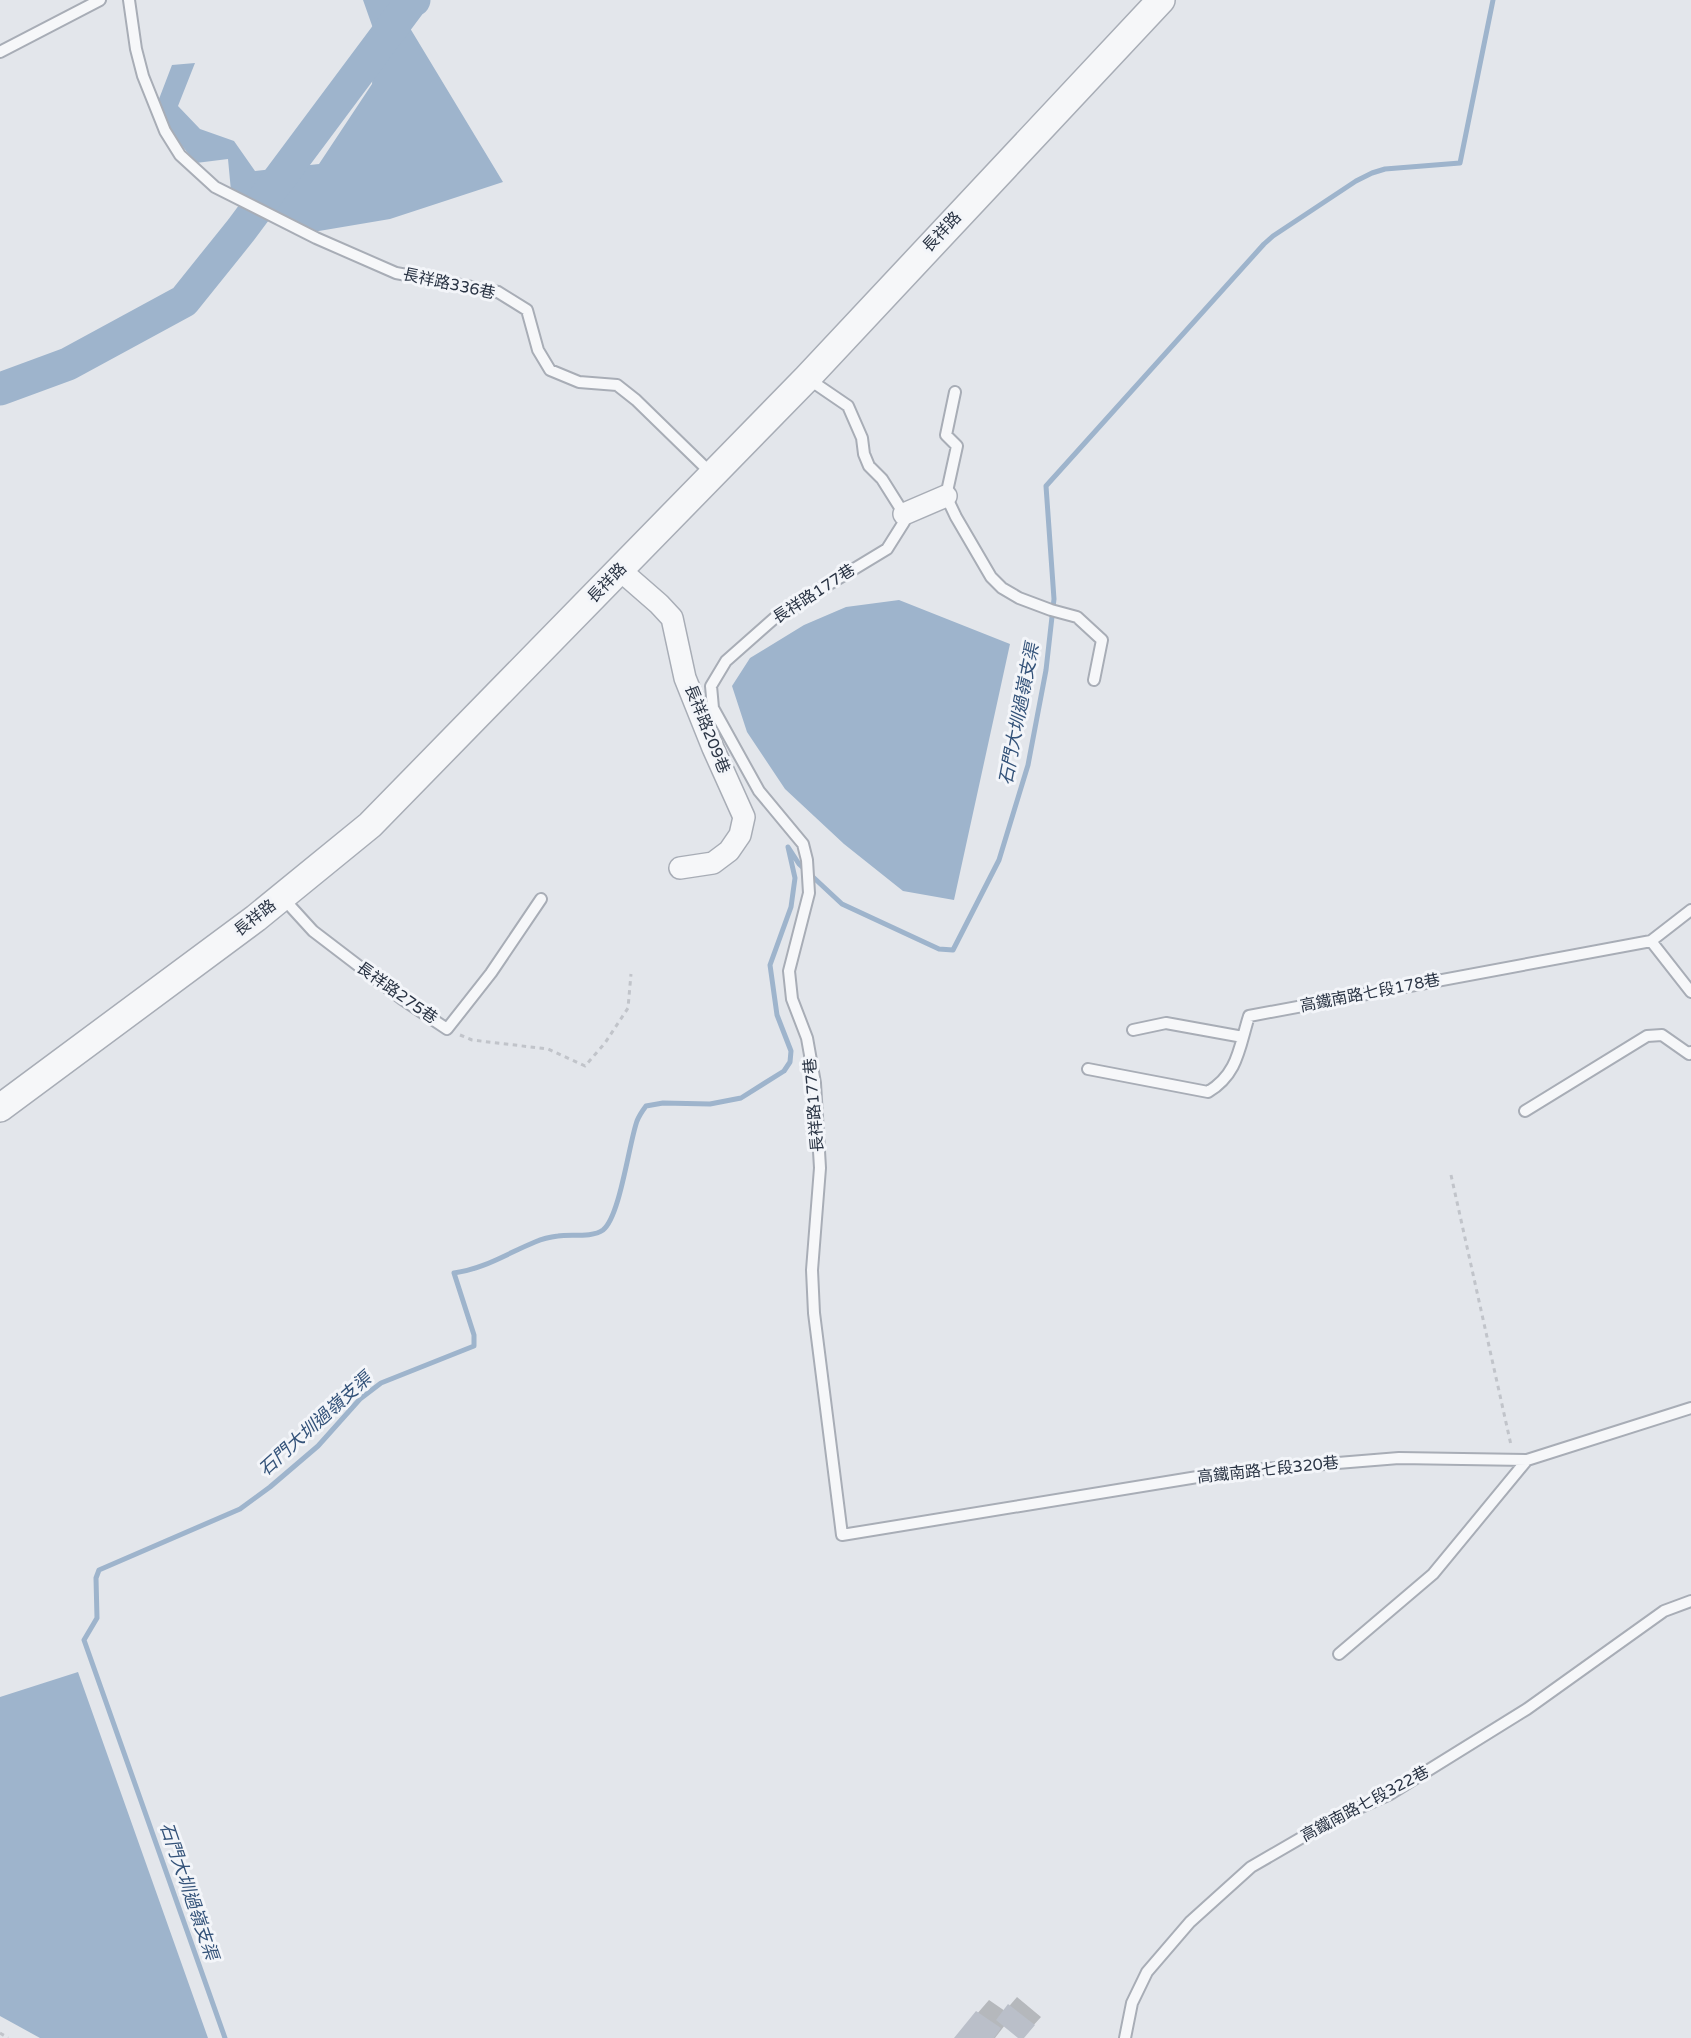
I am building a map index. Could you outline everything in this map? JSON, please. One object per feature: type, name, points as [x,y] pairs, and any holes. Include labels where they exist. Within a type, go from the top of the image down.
[{"type":"street","name":"長祥路","points":[[0,1108],[247,925],[370,825],[807,378],[1161,0]]},
{"type":"street","points":[[904,514],[946,496]]},
{"type":"street","name":"長祥路209巷","points":[[620,570],[672,618],[686,678],[713,748],[744,817],[740,835],[729,851],[713,863],[680,868]]},
{"type":"lane","points":[[0,52],[100,0]]},
{"type":"lane","name":"長祥路336巷","points":[[129,0],[136,49],[143,76],[165,131],[180,155],[215,187],[316,238],[396,273],[498,292],[527,310],[538,350],[550,370],[579,382],[617,385],[636,400],[713,475]]},
{"type":"lane","points":[[807,378],[848,406],[862,438],[864,454],[869,466],[882,479],[904,514]]},
{"type":"lane","points":[[955,392],[946,435],[957,446],[946,496],[956,517],[990,577],[1002,588],[1019,598],[1077,617],[1102,640],[1094,680]]},
{"type":"lane","name":"長祥路177巷","points":[[842,1535],[813,1292],[812,1270],[820,1168],[815,1083],[807,1038],[792,999],[789,971],[809,893],[807,860],[803,844],[759,792],[722,726],[713,708],[711,686],[726,661],[778,615],[887,549],[901,528],[904,514]]},
{"type":"lane","name":"長祥路275巷","points":[[282,896],[313,931],[402,999],[447,1029],[491,973],[541,899]]},
{"type":"lane","name":"高鐵南路七段178巷","points":[[1088,1069],[1208,1092],[1220,1085],[1232,1071],[1249,1016],[1652,941],[1691,910]]},
{"type":"lane","points":[[1652,941],[1691,992]]},
{"type":"lane","points":[[1134,1030],[1166,1023],[1243,1037]]},
{"type":"lane","points":[[1524,1111],[1647,1036],[1662,1035],[1689,1054],[1691,1052]]},
{"type":"lane","name":"高鐵南路七段320巷","points":[[842,1535],[1228,1472],[1399,1458],[1527,1460],[1691,1408]]},
{"type":"lane","points":[[1339,1654],[1433,1574],[1527,1460]]},
{"type":"lane","name":"高鐵南路七段322巷","points":[[1125,2038],[1132,2003],[1146,1972],[1190,1922],[1251,1867],[1323,1825],[1390,1794],[1410,1782],[1527,1709],[1664,1611],[1691,1600]]},
{"type":"path","points":[[447,1029],[472,1040],[548,1049],[585,1066],[605,1043],[628,1008],[631,974]]},
{"type":"path","points":[[1451,1175],[1511,1441],[1512,1460]]},
{"type":"path","points":[[0,2033],[8,2038]]},
{"type":"water","points":[[363,0],[393,0],[503,182],[390,219],[313,232],[231,191],[228,159],[196,163],[154,112],[172,65],[195,63],[178,106],[200,129],[234,141],[255,171],[319,164],[372,84],[375,34]]},
{"type":"water","points":[[899,600],[1010,644],[954,900],[903,891],[844,844],[785,789],[747,732],[732,686],[750,658],[804,625],[846,607]]},
{"type":"water","points":[[78,1672],[208,2038],[40,2038],[0,2016],[0,1697]]},
{"type":"building","points":[[1008,2004],[1035,2025],[1024,2038],[1018,2038],[996,2020]]},
{"type":"building","points":[[976,2011],[1001,2028],[994,2038],[954,2038]]},
{"type":"waterway","points":[[0,389],[68,364],[184,301],[241,230],[414,0]]},
{"type":"waterway","name":"石門大圳過嶺支渠","points":[[225,2038],[84,1640],[97,1618],[96,1578],[99,1570],[240,1509],[318,1446],[360,1399],[381,1383],[474,1346],[474,1335],[454,1273],[486,1264],[543,1239],[563,1235],[593,1234],[603,1230],[614,1211],[637,1121],[646,1106],[663,1103],[710,1104],[741,1098],[784,1071],[790,1062],[791,1051],[777,1015],[770,965],[791,907],[795,878],[788,847],[799,864],[842,904],[939,949],[953,950],[999,860],[1028,765],[1046,670],[1054,599],[1046,486],[1273,236],[1356,181],[1372,173],[1385,169],[1460,163],[1493,0]]}]
